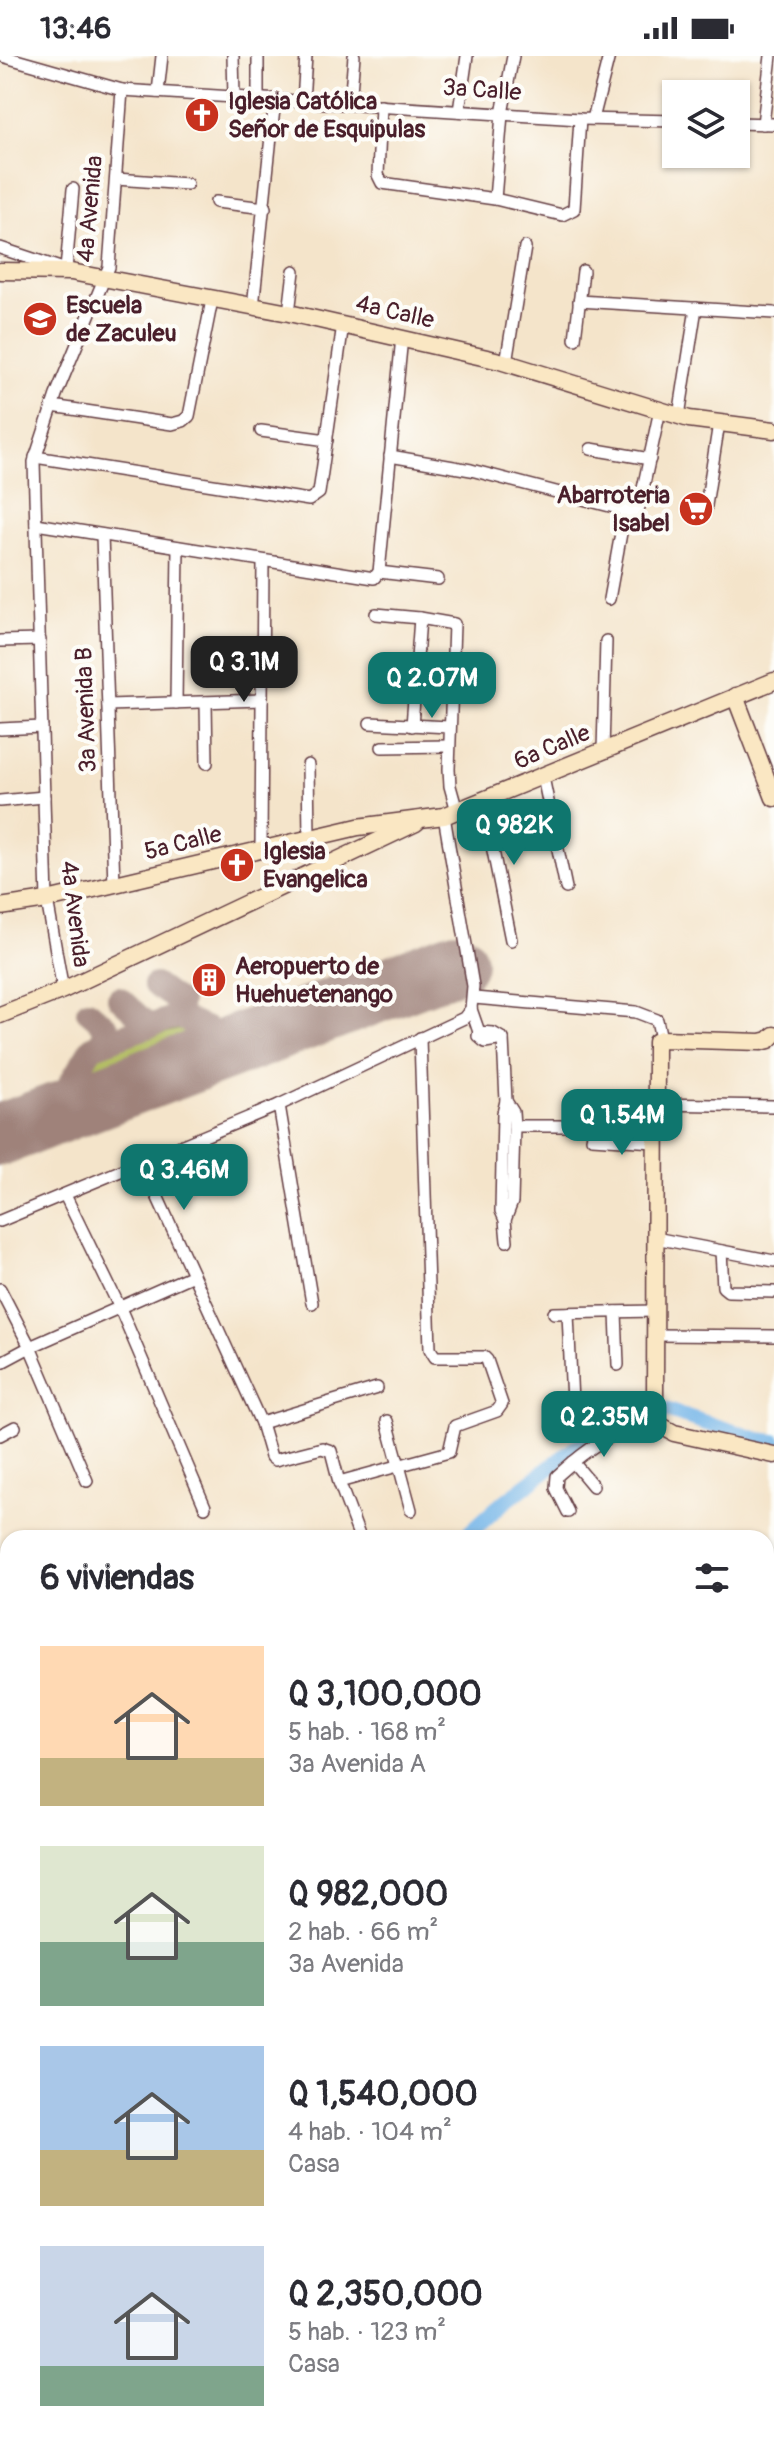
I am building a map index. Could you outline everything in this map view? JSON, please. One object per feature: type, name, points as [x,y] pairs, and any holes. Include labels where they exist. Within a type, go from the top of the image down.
[{"type":"street","name":"3a Calle","points":[[2,56],[122,90],[586,119],[662,121]]},
{"type":"street","points":[[51,70],[52,56]]},
{"type":"street","points":[[158,92],[162,56]]},
{"type":"street","points":[[233,56],[234,97]]},
{"type":"street","points":[[258,56],[258,98]]},
{"type":"street","points":[[303,101],[306,56]]},
{"type":"street","points":[[350,104],[354,56]]},
{"type":"street","points":[[459,111],[467,56]]},
{"type":"street","points":[[495,199],[502,114],[513,56]]},
{"type":"street","points":[[381,106],[378,175],[382,183],[495,199],[562,215],[574,209],[586,119],[609,56]]},
{"type":"street","points":[[768,124],[771,56]]},
{"type":"street","name":"4a Avenida","points":[[63,990],[47,900],[35,457],[52,406],[109,267],[122,90]]},
{"type":"street","points":[[253,307],[275,99]]},
{"type":"street","points":[[116,179],[187,184]]},
{"type":"street","points":[[0,248],[69,271],[73,189]]},
{"type":"street","points":[[216,202],[265,208]]},
{"type":"street","points":[[506,363],[525,247]]},
{"type":"street","name":"4a Calle","points":[[0,271],[69,271],[343,324],[506,363],[679,416],[774,430]]},
{"type":"street","points":[[289,313],[294,271]]},
{"type":"street","points":[[575,339],[583,271]]},
{"type":"street","points":[[52,406],[172,424],[183,421],[189,416],[212,300]]},
{"type":"street","points":[[579,301],[774,313]]},
{"type":"street","points":[[679,416],[696,308]]},
{"type":"street","points":[[35,457],[309,500],[319,493],[343,324]]},
{"type":"street","points":[[36,524],[374,578],[379,572],[402,337]]},
{"type":"street","points":[[390,456],[484,473],[633,512],[639,507],[660,410]]},
{"type":"street","points":[[705,512],[719,423]]},
{"type":"street","points":[[261,431],[327,440]]},
{"type":"street","points":[[591,449],[650,459]]},
{"type":"street","points":[[609,599],[625,511]]},
{"type":"street","name":"3a Avenida B","points":[[102,535],[114,884]]},
{"type":"street","points":[[176,703],[178,547]]},
{"type":"street","points":[[261,848],[263,561]]},
{"type":"street","points":[[379,572],[438,579]]},
{"type":"street","points":[[376,614],[454,624],[449,727],[451,813],[471,1007],[479,1032],[493,1033],[503,1039],[506,1101],[503,1113],[501,1211],[507,1241]]},
{"type":"street","points":[[412,726],[420,618]]},
{"type":"street","points":[[0,641],[40,640]]},
{"type":"street","points":[[603,751],[606,641]]},
{"type":"street","name":"6a Calle","points":[[0,1015],[63,990],[347,858],[424,818],[451,813],[483,801],[774,681]]},
{"type":"street","points":[[735,696],[774,798]]},
{"type":"street","points":[[108,705],[262,700]]},
{"type":"street","points":[[206,702],[207,763]]},
{"type":"street","points":[[370,723],[449,727]]},
{"type":"street","points":[[0,729],[42,727]]},
{"type":"street","points":[[382,747],[449,746]]},
{"type":"street","points":[[308,765],[309,838]]},
{"type":"street","points":[[543,777],[566,888]]},
{"type":"street","points":[[0,801],[44,797]]},
{"type":"street","points":[[483,801],[511,940]]},
{"type":"street","name":"5a Calle","points":[[0,907],[47,900],[358,827],[424,818]]},
{"type":"street","points":[[0,1221],[279,1105],[464,1018],[471,1007]]},
{"type":"street","points":[[471,1007],[636,1012],[657,1020],[661,1039]]},
{"type":"street","points":[[339,1482],[449,1452],[455,1426],[497,1411],[502,1404],[484,1357],[435,1357],[431,1354],[420,1038]]},
{"type":"street","points":[[772,1038],[661,1039],[654,1048],[655,1411],[662,1427],[674,1433],[774,1455]]},
{"type":"street","points":[[505,1220],[512,1202],[514,1126],[513,1112],[506,1101]]},
{"type":"street","points":[[654,1104],[774,1106]]},
{"type":"street","points":[[279,1105],[312,1303]]},
{"type":"street","points":[[514,1126],[566,1126]]},
{"type":"street","points":[[592,1138],[655,1142]]},
{"type":"street","points":[[142,1163],[261,1423],[271,1457],[275,1460],[328,1449],[332,1451],[339,1482],[357,1530]]},
{"type":"street","points":[[65,1195],[120,1308],[205,1507]]},
{"type":"street","points":[[655,1238],[774,1261]]},
{"type":"street","points":[[721,1251],[723,1287],[728,1291],[774,1292]]},
{"type":"street","points":[[0,1363],[193,1275]]},
{"type":"street","points":[[0,1289],[30,1347],[87,1481]]},
{"type":"street","points":[[554,1313],[655,1311]]},
{"type":"street","points":[[616,1312],[618,1365]]},
{"type":"street","points":[[568,1313],[572,1403]]},
{"type":"street","points":[[655,1335],[774,1336]]},
{"type":"street","points":[[261,1423],[377,1388]]},
{"type":"street","points":[[568,1512],[556,1482],[557,1476],[589,1447],[655,1411]]},
{"type":"street","points":[[387,1421],[411,1510]]},
{"type":"street","points":[[0,1435],[15,1427]]},
{"type":"street","points":[[573,1462],[593,1486]]},
{"type":"green space","points":[[180,1029],[193,1031],[207,1042],[206,1046],[83,1090],[83,1072],[95,1057]]},
{"type":"waterway","points":[[473,1530],[498,1507],[620,1414],[640,1406],[650,1405],[774,1442]]},
{"type":"taxiway","points":[[155,985],[180,1003],[177,1016]]},
{"type":"taxiway","points":[[119,998],[142,1019],[139,1029]]},
{"type":"taxiway","points":[[88,1011],[107,1027],[100,1044]]},
{"type":"taxiway","points":[[50,1116],[92,1047],[177,1016],[241,1044]]},
{"type":"runway","points":[[0,1135],[456,962]]},
{"type":"place","name":"Iglesia Católica Señor de Esquipulas","points":[[202,115]]},
{"type":"place","name":"Escuela de Zaculeu","points":[[40,319]]},
{"type":"place","name":"Abarroteria Isabel","points":[[696,509]]},
{"type":"place","name":"Iglesia Evangelica","points":[[237,865]]},
{"type":"place","name":"Aeropuerto de Huehuetenango","points":[[209,980]]}]
